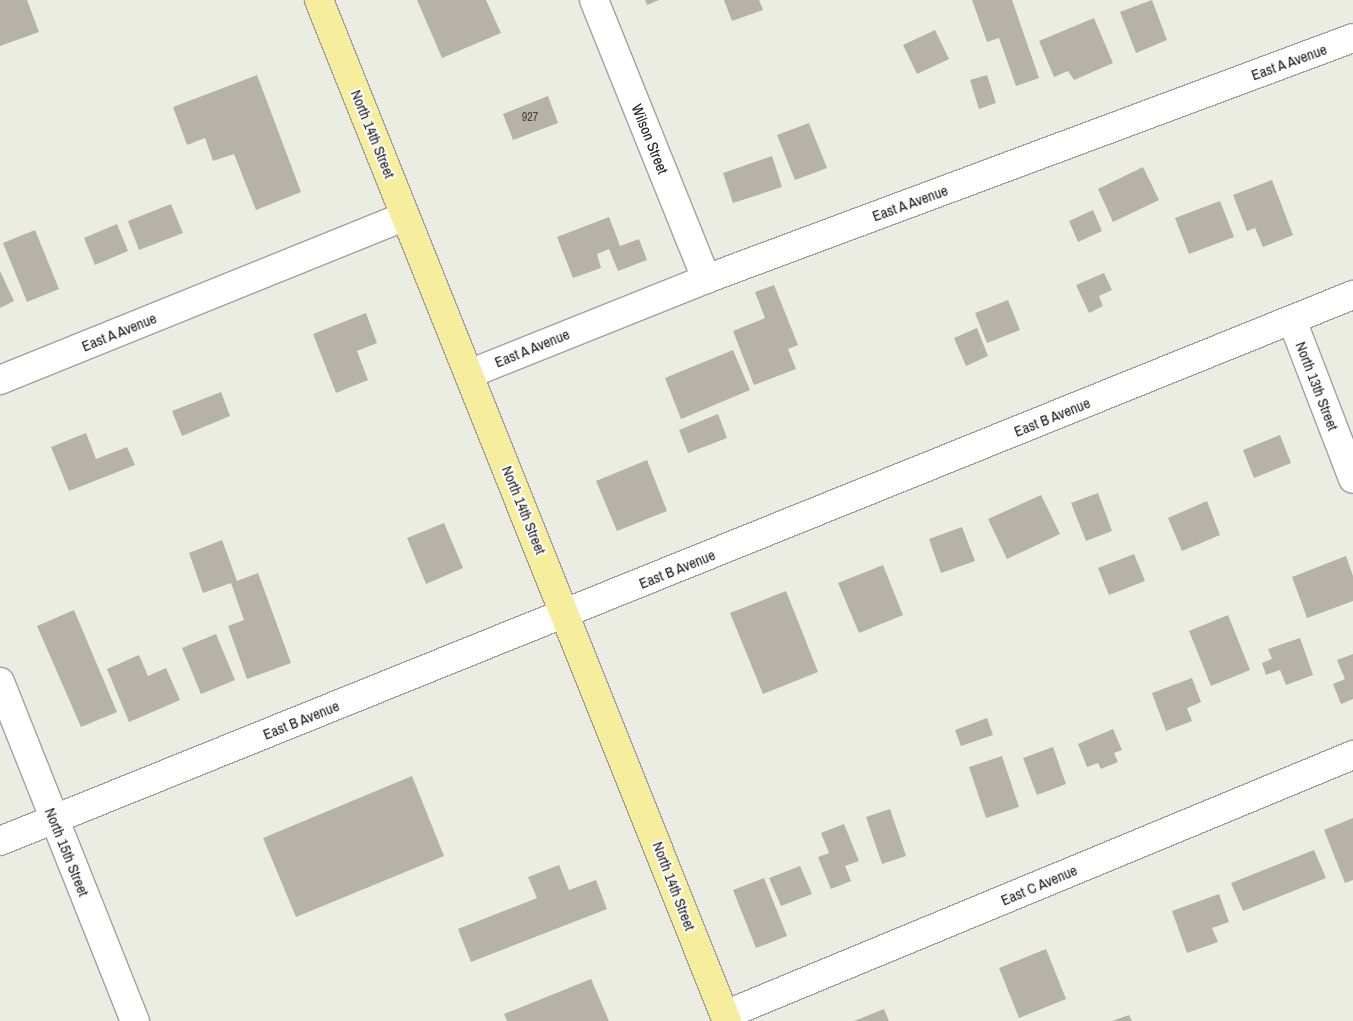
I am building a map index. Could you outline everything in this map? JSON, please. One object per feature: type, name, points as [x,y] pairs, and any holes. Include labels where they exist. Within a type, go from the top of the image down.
[{"type":"main road","name":"North 14th Street","points":[[319,0],[567,614],[726,1018]]},
{"type":"street","name":"Wilson Street","points":[[594,0],[706,279]]},
{"type":"street","name":"East A Avenue","points":[[469,374],[706,279],[1353,38]]},
{"type":"street","name":"East A Avenue","points":[[0,380],[405,216]]},
{"type":"street","name":"East B Avenue","points":[[0,841],[567,614],[1353,295]]},
{"type":"street","name":"North 13th Street","points":[[1292,320],[1353,479]]},
{"type":"street","name":"North 15th Street","points":[[0,682],[135,1021]]},
{"type":"street","name":"East C Avenue","points":[[726,1018],[1353,755]]},
{"type":"building","points":[[0,0],[27,0],[39,32],[0,46]]},
{"type":"building","points":[[417,0],[486,0],[501,33],[442,58]]},
{"type":"building","points":[[645,0],[659,0],[647,5]]},
{"type":"building","points":[[724,0],[759,0],[763,10],[732,21]]},
{"type":"building","points":[[972,0],[1012,0],[1039,78],[1016,86],[999,38],[987,42]]},
{"type":"building","points":[[1152,0],[1167,40],[1136,53],[1120,12]]},
{"type":"building","points":[[1094,18],[1113,63],[1074,80],[1068,71],[1054,77],[1039,41]]},
{"type":"building","points":[[935,30],[949,59],[917,74],[903,45]]},
{"type":"building","points":[[257,75],[301,192],[256,210],[234,154],[213,161],[205,138],[187,145],[173,107]]},
{"type":"building","points":[[987,75],[996,103],[979,109],[970,80]]},
{"type":"building","points":[[548,96],[558,123],[513,140],[503,114]]},
{"type":"building","points":[[809,123],[827,168],[795,180],[777,135]]},
{"type":"building","points":[[772,156],[782,187],[733,203],[723,173]]},
{"type":"building","points":[[1143,167],[1159,200],[1113,222],[1098,189]]},
{"type":"building","points":[[1272,180],[1293,235],[1263,247],[1255,228],[1247,231],[1233,195]]},
{"type":"building","points":[[1220,201],[1234,237],[1189,254],[1175,218]]},
{"type":"building","points":[[171,204],[183,233],[139,250],[128,221]]},
{"type":"building","points":[[1093,210],[1102,231],[1078,242],[1069,221]]},
{"type":"building","points":[[609,217],[620,246],[639,239],[647,260],[618,271],[609,249],[597,254],[601,268],[573,278],[557,237]]},
{"type":"building","points":[[117,224],[128,251],[95,265],[84,238]]},
{"type":"building","points":[[35,230],[59,289],[27,302],[3,243]]},
{"type":"building","points":[[0,271],[14,301],[0,308]]},
{"type":"building","points":[[1104,273],[1112,290],[1099,296],[1103,306],[1089,313],[1076,285]]},
{"type":"building","points":[[774,285],[798,345],[788,349],[796,369],[754,385],[733,331],[765,318],[755,292]]},
{"type":"building","points":[[1008,300],[1020,330],[987,343],[975,313]]},
{"type":"building","points":[[366,313],[377,343],[357,351],[368,380],[336,393],[313,334]]},
{"type":"building","points":[[977,328],[988,356],[966,366],[954,338]]},
{"type":"building","points":[[733,350],[750,390],[681,419],[665,378]]},
{"type":"building","points":[[221,392],[230,416],[182,436],[172,411]]},
{"type":"building","points":[[718,414],[727,438],[688,453],[679,430]]},
{"type":"building","points":[[86,433],[96,459],[127,447],[135,465],[69,491],[51,447]]},
{"type":"building","points":[[1280,435],[1291,463],[1254,478],[1243,450]]},
{"type":"building","points":[[647,460],[667,511],[617,531],[596,481]]},
{"type":"building","points":[[1098,493],[1112,531],[1086,541],[1071,503]]},
{"type":"building","points":[[1041,495],[1060,534],[1007,559],[988,519]]},
{"type":"building","points":[[1207,501],[1220,535],[1182,551],[1168,518]]},
{"type":"building","points":[[444,523],[463,568],[426,584],[407,538]]},
{"type":"building","points":[[962,527],[975,561],[941,573],[929,539]]},
{"type":"building","points":[[222,540],[237,581],[258,573],[291,663],[247,679],[228,626],[244,620],[231,583],[203,593],[189,553]]},
{"type":"building","points":[[1134,554],[1145,581],[1109,595],[1098,568]]},
{"type":"building","points":[[1346,556],[1353,576],[1353,601],[1307,618],[1292,577]]},
{"type":"building","points":[[883,565],[903,615],[859,633],[838,583]]},
{"type":"building","points":[[786,591],[818,672],[763,694],[730,613]]},
{"type":"building","points":[[74,610],[117,712],[81,727],[37,626]]},
{"type":"building","points":[[1228,615],[1250,670],[1211,686],[1189,631]]},
{"type":"building","points":[[216,634],[235,680],[201,694],[182,648]]},
{"type":"building","points":[[1300,638],[1313,675],[1286,685],[1280,670],[1266,675],[1262,663],[1272,659],[1268,649]]},
{"type":"building","points":[[1353,654],[1353,699],[1341,704],[1333,684],[1345,679],[1337,660]]},
{"type":"building","points":[[139,655],[148,676],[166,668],[180,700],[129,722],[107,669]]},
{"type":"building","points":[[1192,678],[1201,702],[1187,708],[1192,721],[1166,731],[1152,693]]},
{"type":"building","points":[[987,718],[993,735],[961,746],[955,730]]},
{"type":"building","points":[[1113,729],[1122,750],[1114,753],[1118,762],[1101,769],[1098,763],[1087,767],[1078,744]]},
{"type":"building","points":[[1053,747],[1066,784],[1037,795],[1023,758]]},
{"type":"building","points":[[1002,756],[1019,807],[986,818],[969,767]]},
{"type":"building","points":[[412,776],[444,856],[296,917],[263,838]]},
{"type":"building","points":[[890,809],[906,856],[882,864],[866,817]]},
{"type":"building","points":[[1353,818],[1353,880],[1345,883],[1324,830]]},
{"type":"building","points":[[844,824],[859,861],[845,866],[851,881],[831,889],[818,857],[829,853],[821,833]]},
{"type":"building","points":[[1314,850],[1326,878],[1243,911],[1231,883]]},
{"type":"building","points":[[559,865],[569,890],[596,880],[607,909],[471,962],[458,929],[537,898],[528,877]]},
{"type":"building","points":[[800,866],[812,894],[781,906],[769,878]]},
{"type":"building","points":[[764,878],[787,936],[756,948],[733,890]]},
{"type":"building","points":[[1219,894],[1229,922],[1212,928],[1218,942],[1187,953],[1172,911]]},
{"type":"building","points":[[1046,949],[1066,999],[1019,1018],[999,968]]},
{"type":"building","points":[[591,979],[609,1021],[507,1021],[504,1014]]},
{"type":"building","points":[[884,1009],[889,1021],[854,1021]]},
{"type":"building","points":[[1129,1015],[1132,1021],[1112,1021]]}]
